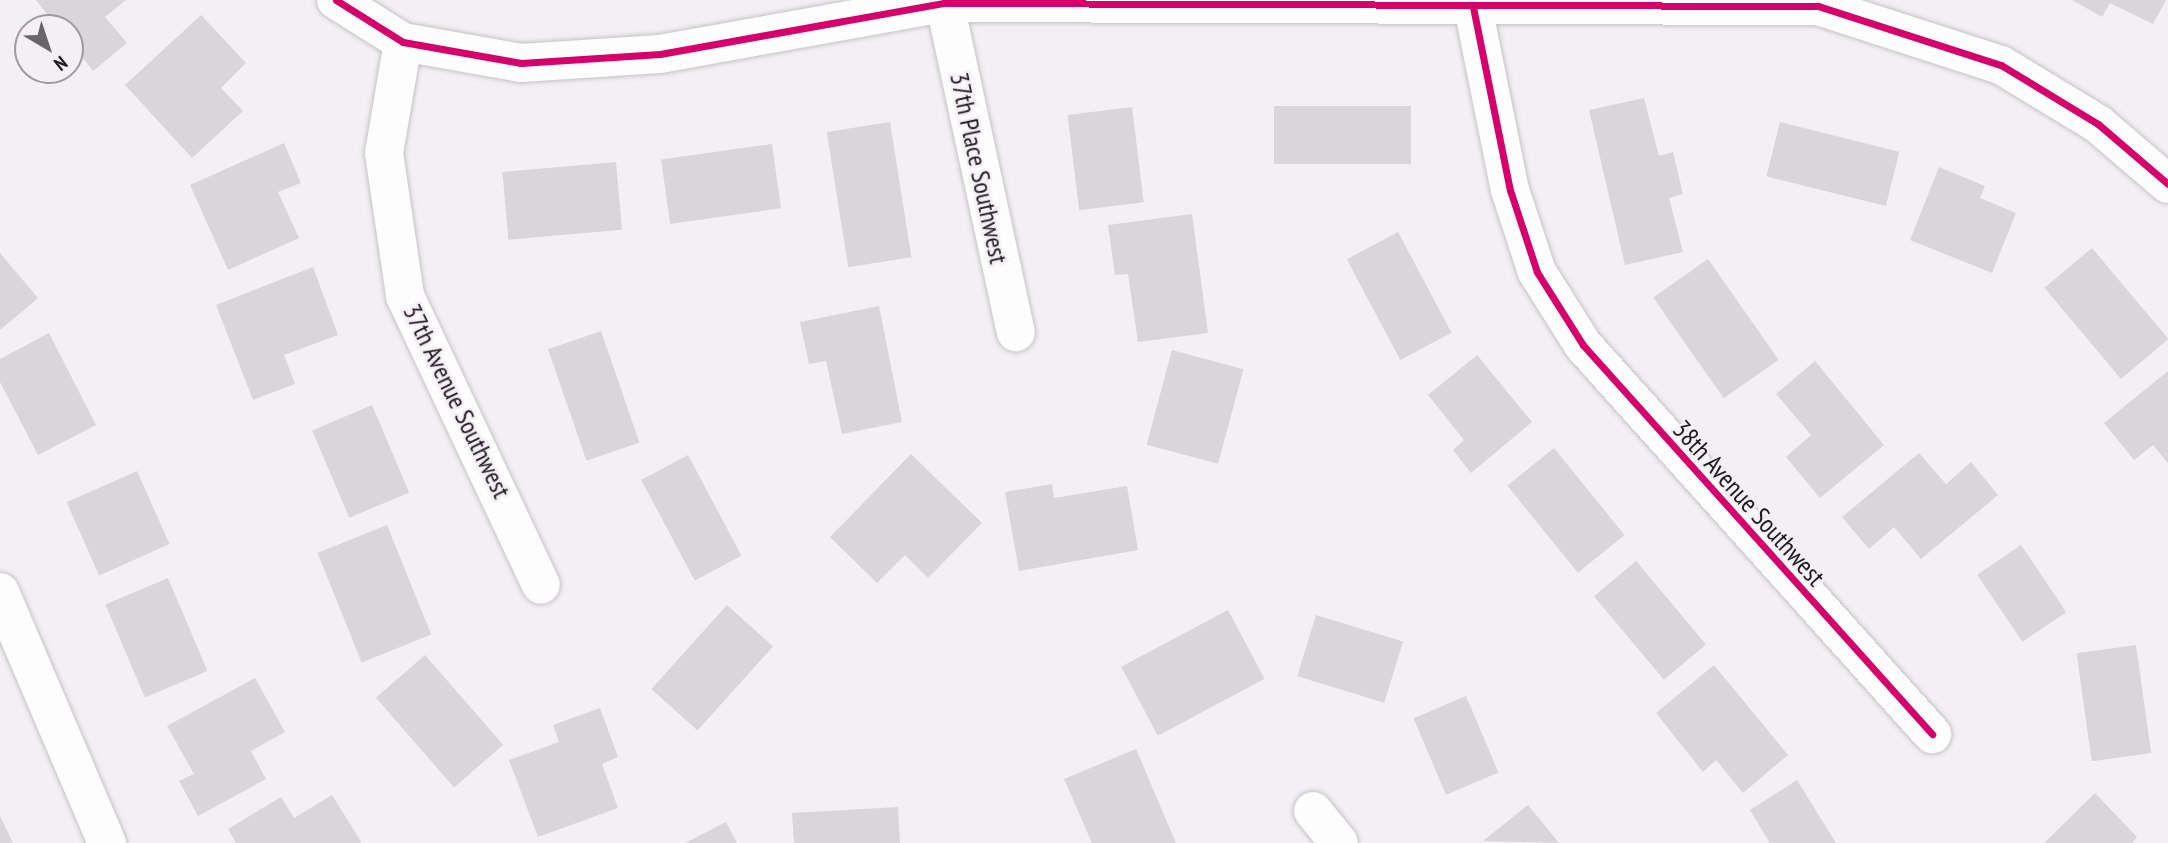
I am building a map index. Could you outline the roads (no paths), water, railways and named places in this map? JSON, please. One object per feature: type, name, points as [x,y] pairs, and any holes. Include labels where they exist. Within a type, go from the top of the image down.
[{"type":"street","points":[[336,0],[404,42],[521,63],[660,54],[944,1],[1473,7],[1818,3],[2001,65],[2098,124],[2168,184]]},
{"type":"street","name":"37th Place Southwest","points":[[944,1],[1016,332]]},
{"type":"street","name":"38th Avenue Southwest","points":[[1473,7],[1510,190],[1537,272],[1583,345],[1932,734]]},
{"type":"street","name":"37th Avenue Southwest","points":[[404,42],[384,153],[405,296],[541,585]]},
{"type":"street","points":[[0,592],[107,843]]},
{"type":"street","points":[[1314,811],[1339,843]]}]
